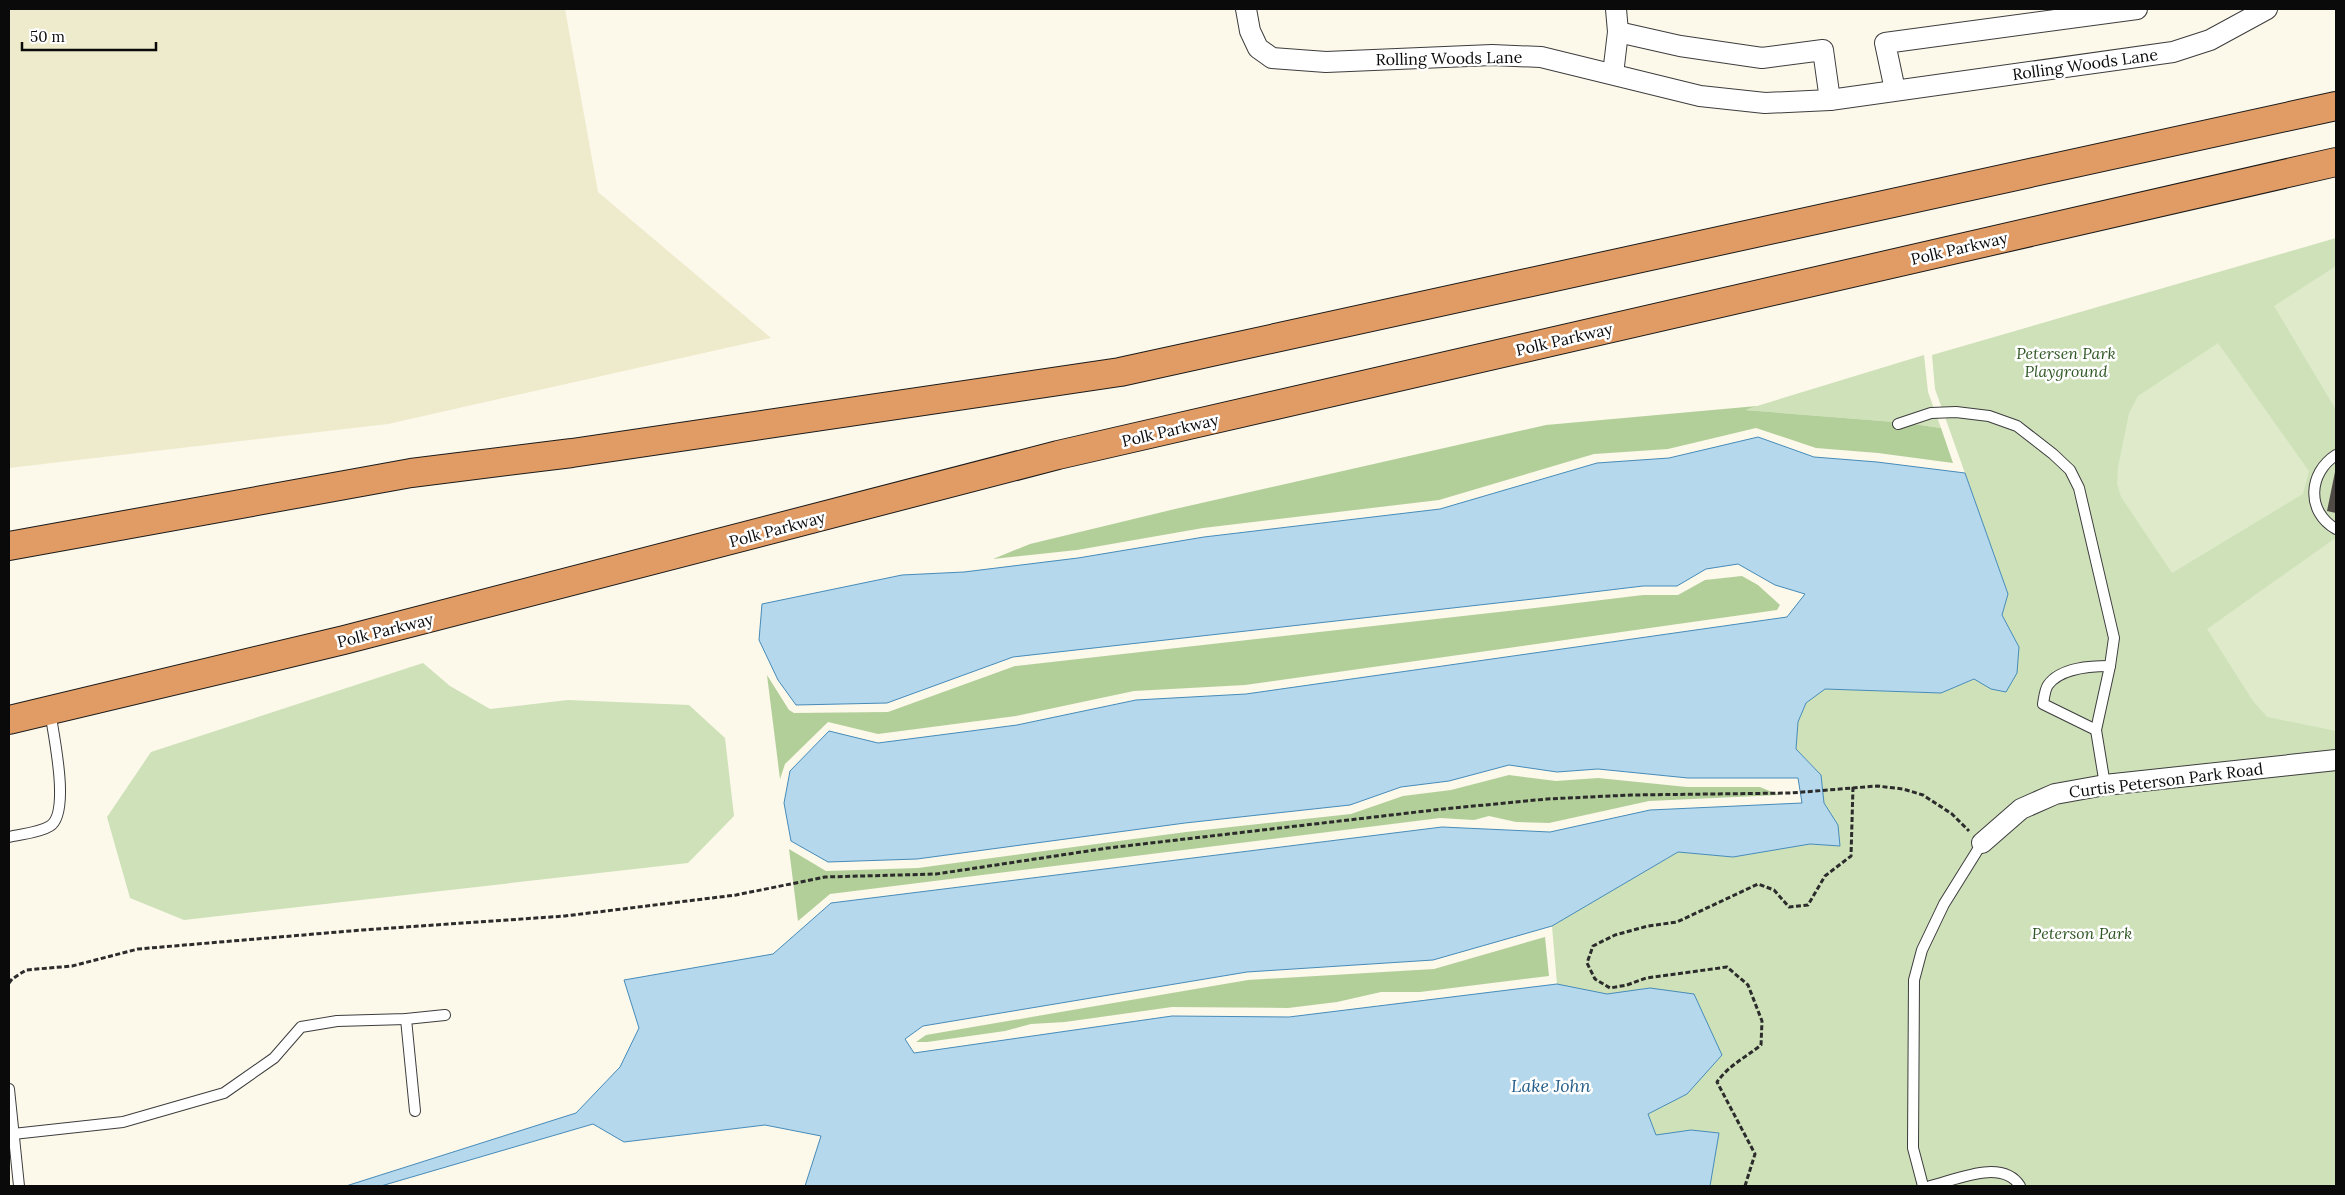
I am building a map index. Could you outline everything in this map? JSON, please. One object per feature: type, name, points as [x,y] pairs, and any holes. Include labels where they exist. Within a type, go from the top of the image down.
[{"type":"highway","points":[[9,546],[411,474],[582,452],[1120,372],[2336,106]]},
{"type":"highway","name":"Polk Parkway","points":[[9,720],[439,616],[1058,455],[2336,162]]},
{"type":"street","name":"Rolling Woods Lane","points":[[1246,9],[1250,31],[1258,48],[1272,58],[1326,62],[1492,55],[1542,57],[1682,92],[1765,104],[1830,100],[2173,52],[2210,40],[2267,9]]},
{"type":"street","points":[[1613,74],[1618,32],[1616,9]]},
{"type":"street","points":[[1895,90],[1885,43],[2137,9]]},
{"type":"street","points":[[1618,32],[1680,46],[1762,58],[1823,50],[1830,100]]},
{"type":"street","name":"Curtis Peterson Park Road","points":[[1982,843],[2021,810],[2055,794],[2105,785],[2336,760]]},
{"type":"lane","points":[[1898,424],[1931,413],[1956,412],[1989,416],[2017,426],[2070,470],[2079,488],[2114,638],[2096,730],[2105,785]]},
{"type":"lane","points":[[2336,455],[2321,468],[2313,490],[2318,512],[2336,530]]},
{"type":"lane","points":[[2096,730],[2043,704],[2048,685],[2064,673],[2086,666],[2110,666]]},
{"type":"lane","points":[[9,837],[50,826],[57,818],[60,789],[50,710]]},
{"type":"lane","name":"Curtis Peterson Park Road","points":[[1923,1186],[1914,1148],[1914,980],[1922,950],[1944,904],[1982,843]]},
{"type":"lane","points":[[13,1134],[123,1122],[224,1094],[274,1058],[301,1027],[337,1020],[406,1019],[445,1015]]},
{"type":"lane","points":[[406,1019],[415,1111]]},
{"type":"lane","points":[[9,1089],[19,1186]]},
{"type":"lane","points":[[1930,1186],[1993,1170],[2015,1178],[2020,1186]]},
{"type":"path","points":[[9,983],[26,970],[72,966],[138,949],[362,930],[565,916],[736,895],[825,877],[936,874],[1108,848],[1443,808],[1556,798],[1791,793],[1853,787],[1903,789],[1923,795],[1952,814],[1982,843]]},
{"type":"path","points":[[1745,1186],[1755,1154],[1718,1082],[1726,1069],[1761,1045],[1762,1021],[1748,985],[1727,967],[1646,978],[1627,985],[1610,988],[1595,979],[1587,963],[1593,946],[1615,935],[1648,926],[1677,922],[1758,884],[1774,890],[1789,907],[1808,906],[1826,876],[1851,856],[1853,787]]},
{"type":"shaded area","points":[[9,9],[565,9],[598,192],[771,338],[388,424],[9,468]]},
{"type":"green space","name":"Peterson Park","points":[[2336,238],[2336,1186],[1710,1186],[1719,1133],[1691,1130],[1656,1135],[1648,1114],[1687,1094],[1650,988],[1607,994],[1557,984],[1552,926],[1678,852],[1733,857],[1810,844],[1840,846],[1838,825],[1824,803],[1821,775],[1796,749],[1798,722],[1806,703],[1825,689],[1941,693],[1975,679],[1991,689],[2019,647],[2002,615],[2008,594],[1935,389],[1932,355]]},
{"type":"green space","points":[[2336,266],[2336,410],[2274,306]]},
{"type":"green space","points":[[2218,343],[2309,471],[2303,494],[2172,573],[2121,497],[2117,484],[2118,467],[2129,413],[2138,396]]},
{"type":"green space","points":[[1924,355],[1928,392],[1941,428],[1907,423],[1744,410]]},
{"type":"green space","points":[[1757,406],[1745,410],[1907,423],[1941,428],[1953,463],[1878,453],[1816,448],[1756,428],[1668,449],[1594,454],[1439,500],[1203,528],[1077,550],[993,559],[1030,544],[1175,509],[1546,425]]},
{"type":"green space","points":[[2334,539],[2336,540],[2336,731],[2267,717],[2253,701],[2207,629]]},
{"type":"green space","points":[[1742,576],[1758,585],[1780,605],[1777,610],[1245,685],[1134,691],[1016,716],[878,734],[828,722],[785,764],[780,779],[767,675],[789,710],[794,713],[888,712],[1015,666],[1643,595],[1678,595],[1705,580]]},
{"type":"green space","points":[[423,663],[450,686],[490,709],[568,700],[689,705],[725,738],[734,816],[688,863],[184,920],[130,898],[107,817],[151,752]]},
{"type":"green space","points":[[1509,775],[1556,781],[1598,778],[1687,787],[1760,787],[1779,795],[1649,801],[1549,823],[1516,822],[1489,816],[1474,820],[1440,818],[830,894],[798,921],[789,849],[826,871],[918,868],[1186,832],[1351,814],[1403,796],[1451,790]]},
{"type":"green space","points":[[1545,937],[1549,976],[1420,992],[1381,992],[1337,1002],[1288,1008],[1172,1007],[1065,1022],[1031,1024],[1005,1031],[916,1042],[926,1035],[1248,980],[1434,969]]},
{"type":"water","name":"Lake John","points":[[1758,437],[1814,457],[1877,462],[1965,473],[2008,594],[2002,615],[2019,647],[2017,673],[2006,692],[1991,689],[1974,679],[1941,693],[1825,689],[1806,703],[1798,722],[1796,749],[1821,775],[1824,803],[1838,825],[1840,846],[1810,844],[1733,857],[1678,852],[1552,926],[1433,960],[1247,972],[923,1026],[905,1039],[914,1053],[1172,1016],[1289,1017],[1557,984],[1607,994],[1650,988],[1694,994],[1722,1055],[1687,1094],[1648,1114],[1656,1135],[1691,1130],[1719,1133],[1710,1186],[805,1186],[821,1136],[765,1125],[624,1142],[593,1124],[381,1186],[346,1186],[576,1113],[620,1067],[639,1028],[624,980],[773,954],[831,903],[1442,827],[1550,832],[1650,810],[1802,803],[1798,778],[1688,778],[1598,769],[1557,772],[1509,765],[1449,781],[1401,787],[1350,805],[1185,823],[917,859],[828,862],[791,841],[784,803],[790,771],[829,731],[878,743],[1017,725],[1136,700],[1246,694],[1787,617],[1805,594],[1775,585],[1738,564],[1706,569],[1677,586],[1643,586],[1013,657],[887,703],[796,705],[778,680],[759,640],[762,604],[902,575],[964,572],[1078,558],[1204,537],[1440,509],[1597,463],[1669,458]]},
{"type":"building","points":[[2336,472],[2336,513],[2327,511]]},
{"type":"park label","name":"Petersen Park Playground","points":[[2066,362]]}]
